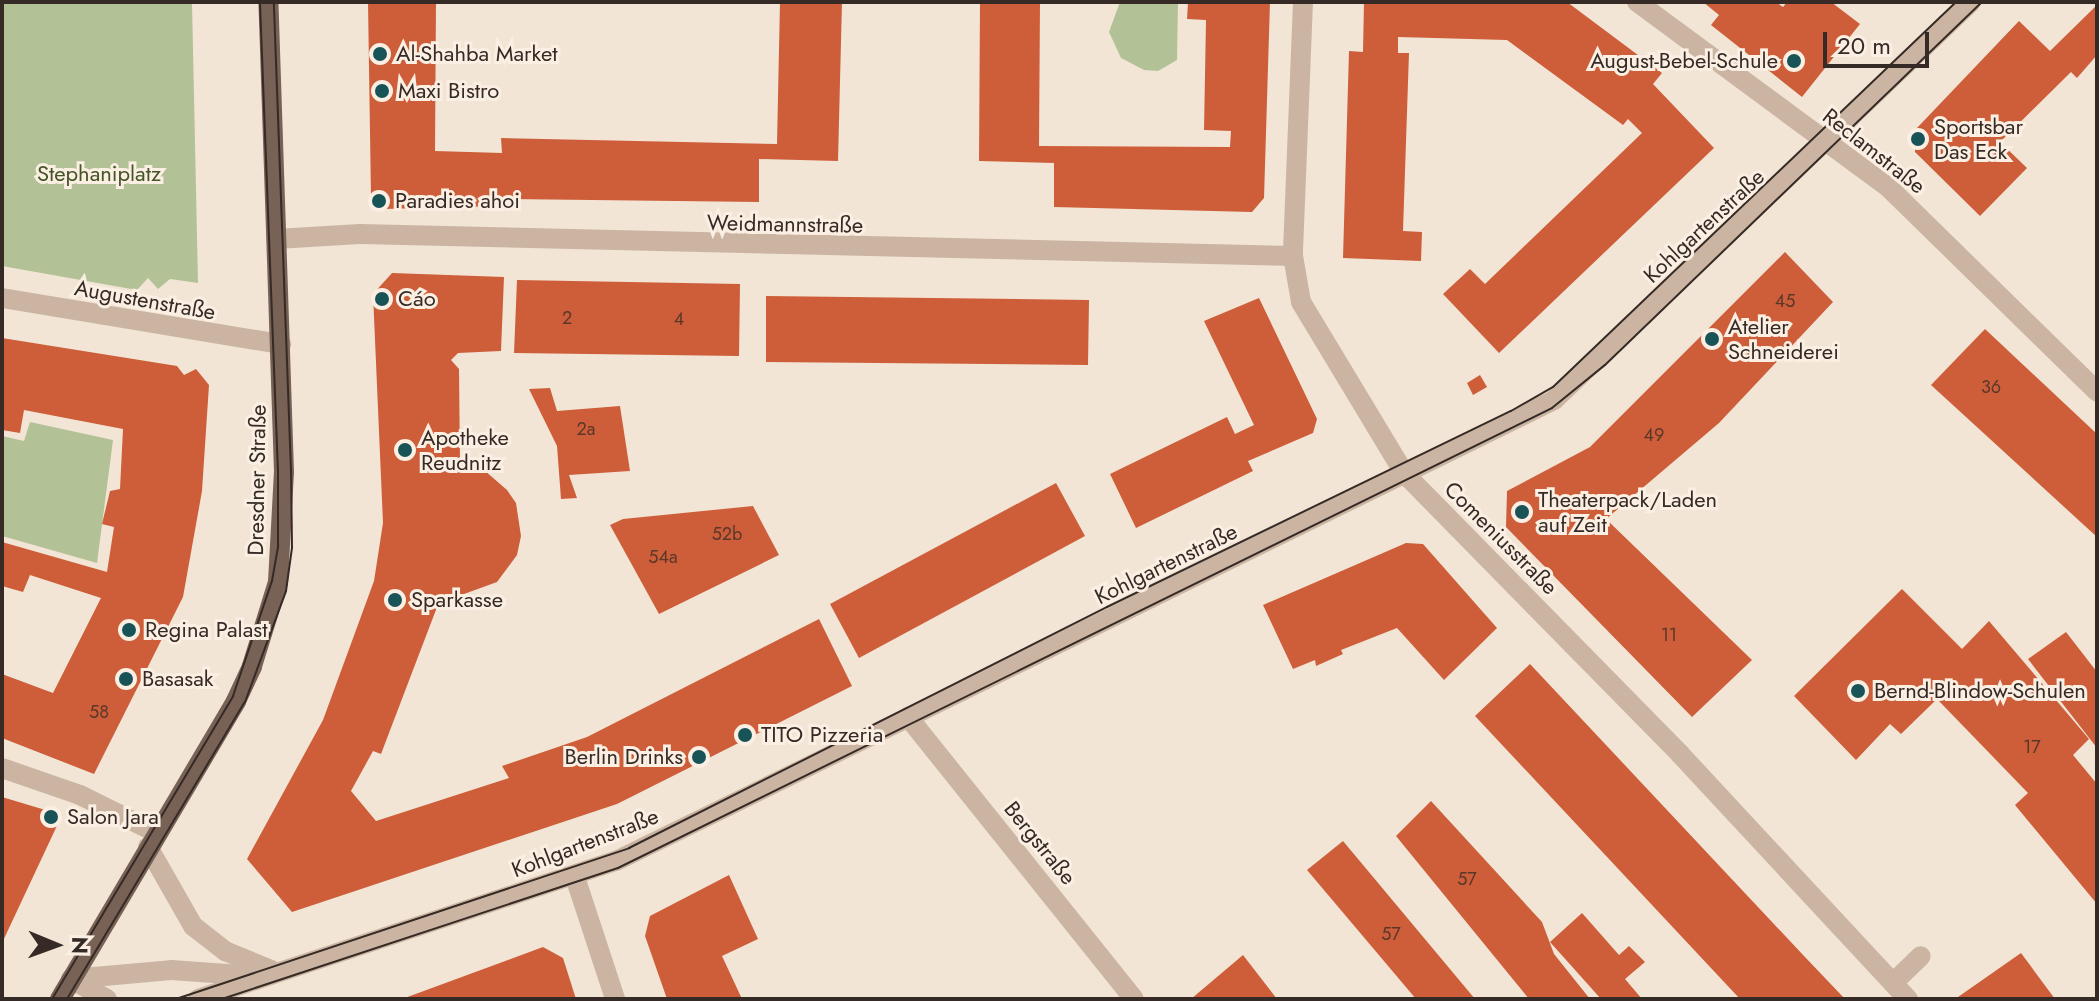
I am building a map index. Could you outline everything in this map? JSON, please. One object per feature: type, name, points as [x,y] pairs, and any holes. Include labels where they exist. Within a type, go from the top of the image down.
[{"type":"main road","name":"Dresdner Straße","points":[[60,999],[236,701],[269,617],[283,545],[281,344],[268,2]]},
{"type":"street","name":"Comeniusstraße","points":[[1303,2],[1293,256],[1301,302],[1404,473],[1680,754],[1908,999]]},
{"type":"street","name":"Reclamstraße","points":[[1637,2],[1887,186],[2097,392]]},
{"type":"street","name":"Kohlgartenstraße","points":[[198,999],[575,877],[712,816],[1554,400],[1827,143],[1971,2]]},
{"type":"street","name":"Weidmannstraße","points":[[276,239],[360,234],[1293,256]]},
{"type":"street","name":"Augustenstraße","points":[[2,298],[281,344]]},
{"type":"street","name":"Bergstraße","points":[[908,717],[1134,999]]},
{"type":"street","points":[[2,768],[80,795],[152,840],[193,926],[225,951],[271,974]]},
{"type":"street","points":[[575,877],[615,999]]},
{"type":"street","points":[[1894,982],[1921,956]]},
{"type":"street","name":"Kohlgartenstraße","points":[[71,979],[171,970],[271,974]]},
{"type":"street","points":[[71,979],[107,999]]},
{"type":"green space","name":"Stephaniplatz","points":[[2,2],[192,2],[198,283],[170,279],[158,289],[148,278],[137,290],[2,266]]},
{"type":"green space","points":[[1120,2],[1178,2],[1177,60],[1158,71],[1144,70],[1121,58],[1109,32]]},
{"type":"green space","points":[[30,422],[113,440],[97,563],[2,536],[2,436],[24,441]]},
{"type":"building","points":[[368,2],[436,2],[435,151],[502,153],[501,138],[777,144],[780,2],[842,2],[838,161],[759,159],[759,202],[500,199],[500,206],[384,209],[371,198]]},
{"type":"building","points":[[980,2],[1040,2],[1039,146],[1230,147],[1231,131],[1204,130],[1206,20],[1187,19],[1188,2],[1270,2],[1264,198],[1252,212],[1054,207],[1054,163],[979,161]]},
{"type":"building","points":[[1364,2],[1567,2],[1662,73],[1653,84],[1714,148],[1499,353],[1443,294],[1470,269],[1485,284],[1642,133],[1628,119],[1623,125],[1507,40],[1398,37],[1398,53],[1409,53],[1403,231],[1422,232],[1421,261],[1343,258],[1349,51],[1363,52]]},
{"type":"building","name":"August-Bebel-Schule","points":[[1703,2],[1776,2],[1783,7],[1787,2],[1831,2],[1860,24],[1802,97],[1711,25],[1719,15]]},
{"type":"building","points":[[2097,5],[2097,55],[2077,78],[2071,72],[2000,142],[2027,168],[1980,216],[1915,152],[1916,129],[2019,21],[2050,51]]},
{"type":"building","points":[[1785,252],[1833,302],[1719,423],[1606,519],[1752,660],[1692,717],[1506,527],[1507,491],[1590,447]]},
{"type":"building","points":[[392,273],[504,277],[501,351],[458,353],[451,360],[459,369],[460,465],[484,470],[507,490],[516,503],[521,536],[517,555],[497,582],[464,594],[464,603],[442,594],[381,754],[373,751],[351,791],[376,821],[509,778],[502,766],[587,737],[819,619],[852,686],[617,804],[292,912],[247,859],[323,720],[374,581],[383,523],[373,294]]},
{"type":"building","points":[[517,280],[740,284],[739,356],[514,353]]},
{"type":"building","points":[[766,296],[1089,300],[1088,365],[766,362]]},
{"type":"building","points":[[1259,298],[1317,419],[1313,433],[1248,461],[1253,471],[1136,528],[1110,474],[1227,417],[1235,434],[1254,425],[1204,321]]},
{"type":"building","points":[[1985,329],[2097,434],[2097,537],[1931,385]]},
{"type":"building","points":[[2,338],[177,366],[184,375],[196,369],[209,385],[202,491],[183,597],[94,774],[2,738],[2,674],[53,693],[101,598],[30,575],[23,592],[2,586],[2,542],[107,572],[114,527],[102,524],[110,491],[120,489],[123,429],[24,410],[20,433],[2,430]]},
{"type":"building","points":[[1480,375],[1487,387],[1473,395],[1467,383]]},
{"type":"building","points":[[550,388],[557,411],[620,406],[630,471],[569,475],[577,498],[561,499],[557,446],[529,389]]},
{"type":"building","points":[[1056,483],[1085,536],[859,658],[830,604]]},
{"type":"building","points":[[753,506],[779,555],[659,614],[610,525],[623,519]]},
{"type":"building","points":[[1406,543],[1423,544],[1497,628],[1444,680],[1397,628],[1341,650],[1343,654],[1316,666],[1315,660],[1293,669],[1263,605]]},
{"type":"building","points":[[1902,589],[1962,649],[1989,621],[2089,739],[2073,755],[2097,784],[2097,904],[2015,805],[2028,793],[1937,699],[1901,734],[1890,724],[1856,760],[1794,696]]},
{"type":"building","points":[[2066,632],[2097,672],[2097,748],[2028,659]]},
{"type":"building","points":[[1530,664],[1845,999],[1740,999],[1475,716]]},
{"type":"building","points":[[2,797],[62,815],[2,943]]},
{"type":"building","points":[[1431,801],[1542,922],[1554,954],[1590,999],[1529,999],[1396,836]]},
{"type":"building","points":[[1343,841],[1475,999],[1416,999],[1307,870]]},
{"type":"building","points":[[729,875],[758,939],[722,956],[742,999],[667,999],[645,936],[650,916]]},
{"type":"building","points":[[1582,913],[1619,955],[1629,946],[1645,962],[1625,979],[1642,999],[1601,999],[1550,942]]},
{"type":"building","points":[[543,947],[563,958],[576,999],[402,999]]},
{"type":"building","points":[[2021,953],[2055,999],[1958,997]]},
{"type":"building","points":[[1243,955],[1277,999],[1191,999]]},
{"type":"tram line","points":[[52,999],[233,696],[272,581],[278,546],[278,472],[260,2]]},
{"type":"tram line","points":[[67,999],[245,702],[286,591],[292,548],[291,471],[274,2]]},
{"type":"tram line","points":[[176,999],[629,848],[1107,607],[1511,411],[1553,387],[1956,2]]},
{"type":"tram line","points":[[222,999],[618,868],[1552,408],[1605,365],[1982,2]]},
{"type":"place","name":"Al-Shahba Market","points":[[380,54]]},
{"type":"place","name":"August-Bebel-Schule","points":[[1794,61]]},
{"type":"place","name":"Maxi Bistro","points":[[382,91]]},
{"type":"place","name":"Sportsbar Das Eck","points":[[1918,139]]},
{"type":"place","name":"Paradies ahoi","points":[[379,201]]},
{"type":"place","name":"Cáo","points":[[382,299]]},
{"type":"place","name":"Atelier Schneiderei","points":[[1712,339]]},
{"type":"place","name":"Apotheke Reudnitz","points":[[405,450]]},
{"type":"place","name":"Theaterpack/Laden auf Zeit","points":[[1522,512]]},
{"type":"place","name":"Sparkasse","points":[[395,600]]},
{"type":"place","name":"Regina Palast","points":[[129,630]]},
{"type":"place","name":"Basasak","points":[[126,679]]},
{"type":"place","name":"Bernd-Blindow-Schulen","points":[[1858,691]]},
{"type":"place","name":"TITO Pizzeria","points":[[745,735]]},
{"type":"place","name":"Berlin Drinks","points":[[699,757]]},
{"type":"place","name":"Salon Jara","points":[[51,817]]}]
